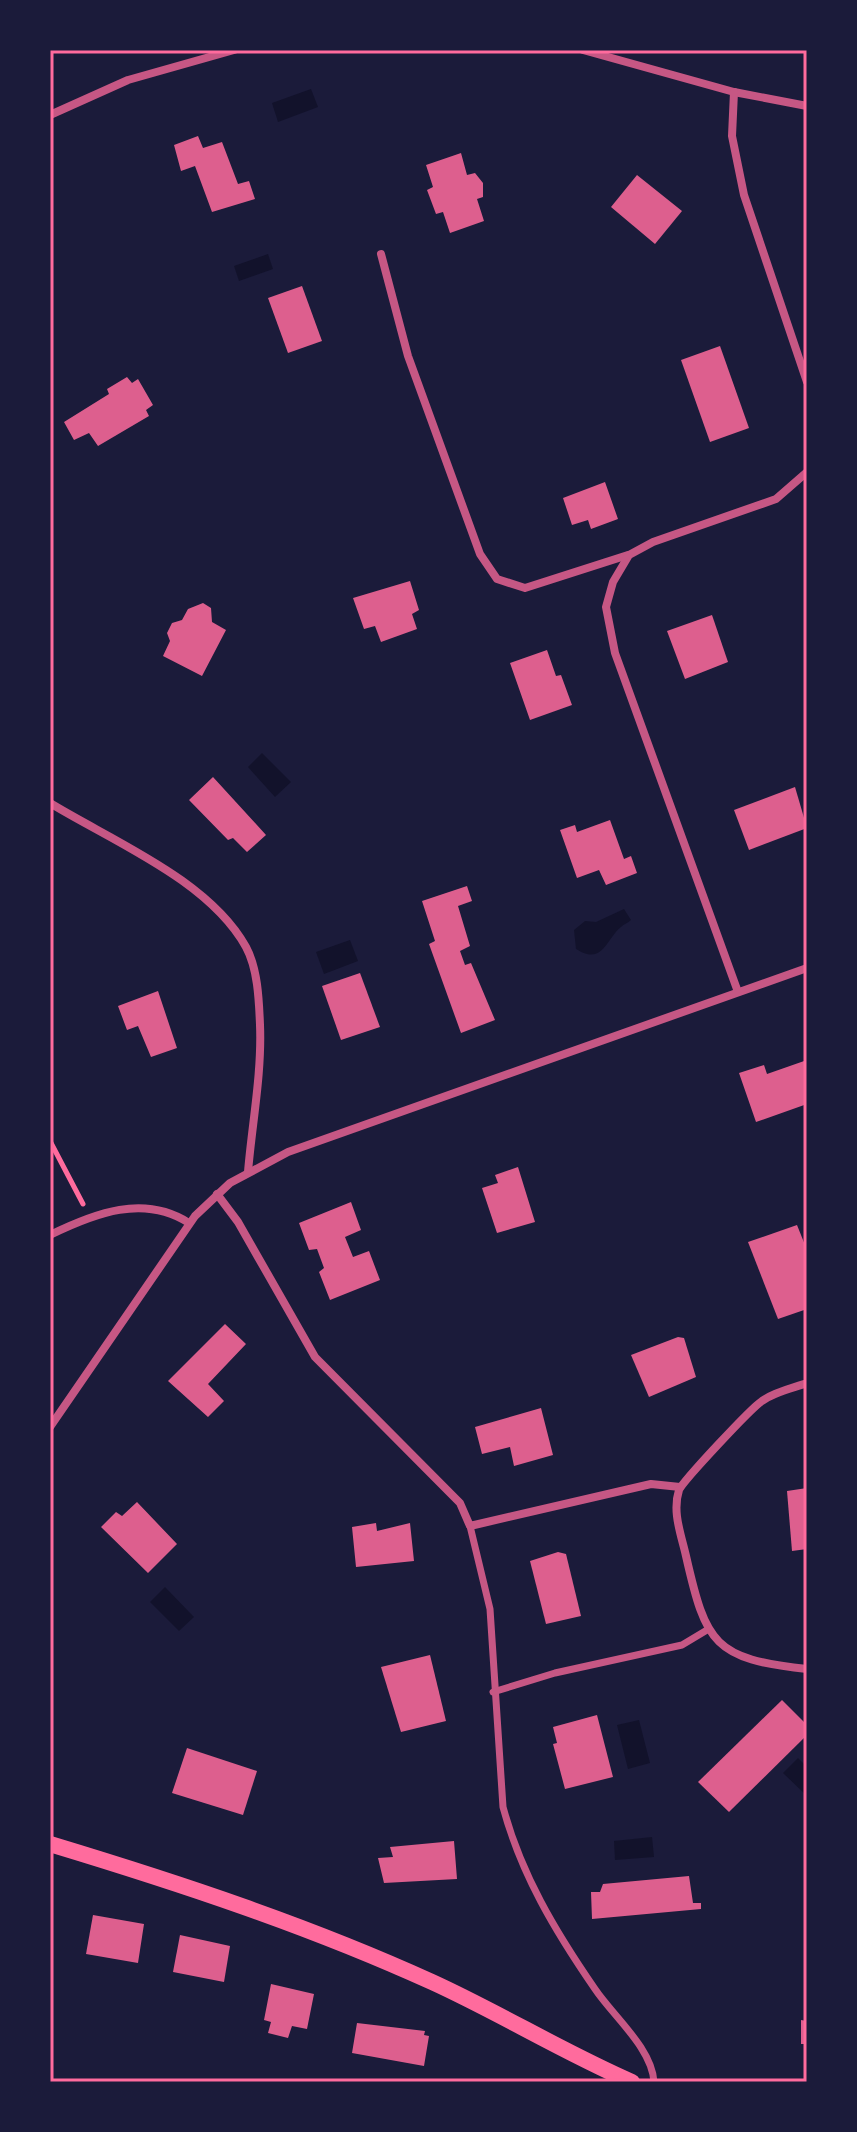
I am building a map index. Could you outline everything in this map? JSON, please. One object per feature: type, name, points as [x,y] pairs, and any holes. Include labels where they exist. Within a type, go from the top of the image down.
[{"type":"main road","points":[[50,1844],[227,1900],[432,1982],[564,2052],[632,2082]]},
{"type":"street","points":[[50,115],[128,80],[234,50]]},
{"type":"street","points":[[583,50],[734,92],[807,106]]},
{"type":"street","points":[[734,92],[732,136],[744,195],[807,382]]},
{"type":"street","points":[[381,254],[413,370],[480,554],[497,579],[525,588],[629,555],[653,542],[776,499],[807,472]]},
{"type":"street","points":[[629,555],[613,582],[606,607],[615,653],[738,992]]},
{"type":"street","points":[[50,803],[138,851],[192,888],[246,948],[254,971],[261,1027],[248,1172]]},
{"type":"street","points":[[50,1427],[189,1223],[217,1194],[248,1172],[288,1152],[807,968]]},
{"type":"street","points":[[217,1194],[238,1222],[315,1357],[460,1503],[470,1526],[490,1609],[493,1692],[503,1807],[519,1861],[541,1903],[595,1989],[646,2057],[654,2082]]},
{"type":"street","points":[[50,1235],[129,1207],[151,1206],[189,1223]]},
{"type":"street","points":[[807,1383],[762,1401],[680,1487],[675,1509],[699,1610],[707,1630],[732,1653],[758,1664],[807,1669]]},
{"type":"street","points":[[470,1526],[651,1484],[680,1487]]},
{"type":"street","points":[[493,1692],[555,1673],[682,1645],[707,1630]]},
{"type":"path","points":[[50,1141],[90,1219]]},
{"type":"shaded area","points":[[311,89],[318,107],[278,122],[272,103]]},
{"type":"shaded area","points":[[268,254],[273,269],[239,281],[234,266]]},
{"type":"shaded area","points":[[262,753],[291,782],[275,797],[248,767]]},
{"type":"shaded area","points":[[624,909],[631,920],[616,932],[603,949],[592,954],[576,949],[574,930],[585,921],[596,922]]},
{"type":"shaded area","points":[[350,940],[358,961],[324,974],[316,952]]},
{"type":"shaded area","points":[[165,1587],[194,1617],[179,1631],[150,1602]]},
{"type":"shaded area","points":[[639,1720],[650,1763],[628,1769],[617,1725]]},
{"type":"shaded area","points":[[798,1758],[807,1767],[807,1796],[783,1773]]},
{"type":"shaded area","points":[[652,1837],[654,1857],[615,1860],[614,1841]]},
{"type":"building","points":[[198,136],[203,148],[222,142],[238,184],[249,181],[255,199],[212,212],[195,166],[181,171],[174,145]]},
{"type":"building","points":[[461,153],[467,175],[475,173],[483,183],[483,197],[477,199],[484,221],[450,233],[443,212],[436,214],[427,190],[433,187],[426,165]]},
{"type":"building","points":[[637,175],[682,211],[655,244],[611,207]]},
{"type":"building","points":[[302,286],[322,341],[288,353],[268,298]]},
{"type":"building","points":[[720,346],[749,428],[710,442],[681,360]]},
{"type":"building","points":[[127,377],[132,383],[138,379],[153,405],[146,410],[149,416],[98,446],[89,433],[74,440],[64,422],[109,394],[107,389]]},
{"type":"building","points":[[605,482],[618,519],[591,529],[588,520],[572,525],[563,498]]},
{"type":"building","points":[[410,581],[419,610],[412,614],[417,629],[381,642],[375,626],[364,629],[353,598]]},
{"type":"building","points":[[203,603],[211,608],[212,622],[226,630],[202,676],[163,656],[170,641],[167,633],[172,623],[182,620],[188,609]]},
{"type":"building","points":[[712,615],[728,662],[685,679],[667,631]]},
{"type":"building","points":[[547,650],[556,676],[561,675],[572,705],[530,720],[510,663]]},
{"type":"building","points":[[213,777],[266,835],[247,852],[233,838],[228,840],[189,800]]},
{"type":"building","points":[[795,787],[807,828],[749,850],[734,810]]},
{"type":"building","points":[[610,820],[624,859],[631,856],[637,873],[606,885],[599,870],[577,878],[560,830],[575,825],[577,832]]},
{"type":"building","points":[[467,886],[472,901],[458,906],[470,946],[460,951],[465,965],[471,963],[495,1020],[461,1033],[429,944],[435,941],[422,901]]},
{"type":"building","points":[[360,973],[380,1027],[341,1040],[322,986]]},
{"type":"building","points":[[158,991],[177,1048],[151,1057],[138,1026],[127,1030],[118,1006]]},
{"type":"building","points":[[807,1060],[807,1104],[756,1122],[739,1073],[764,1065],[767,1074]]},
{"type":"building","points":[[518,1167],[535,1222],[497,1233],[482,1188],[498,1183],[495,1175]]},
{"type":"building","points":[[351,1202],[361,1230],[345,1237],[353,1257],[369,1251],[380,1280],[330,1300],[319,1272],[324,1268],[317,1249],[309,1250],[299,1223]]},
{"type":"building","points":[[797,1225],[807,1250],[807,1309],[778,1319],[748,1242]]},
{"type":"building","points":[[225,1324],[246,1344],[208,1384],[224,1401],[208,1417],[168,1381]]},
{"type":"building","points":[[678,1337],[684,1338],[696,1377],[649,1397],[631,1355]]},
{"type":"building","points":[[541,1408],[553,1455],[514,1466],[510,1447],[482,1454],[475,1427]]},
{"type":"building","points":[[807,1488],[807,1549],[792,1551],[787,1491]]},
{"type":"building","points":[[137,1502],[177,1544],[148,1573],[101,1527],[116,1512],[122,1516]]},
{"type":"building","points":[[376,1523],[377,1531],[410,1523],[414,1561],[356,1567],[352,1527]]},
{"type":"building","points":[[558,1552],[566,1554],[581,1616],[546,1624],[530,1561]]},
{"type":"building","points":[[430,1655],[446,1721],[401,1732],[381,1667]]},
{"type":"building","points":[[782,1700],[807,1725],[807,1735],[729,1812],[698,1782]]},
{"type":"building","points":[[597,1715],[613,1777],[565,1789],[553,1744],[557,1743],[553,1727]]},
{"type":"building","points":[[187,1748],[257,1771],[243,1815],[172,1793]]},
{"type":"building","points":[[454,1841],[457,1879],[384,1883],[378,1858],[393,1857],[390,1847]]},
{"type":"building","points":[[689,1876],[693,1903],[701,1903],[701,1909],[592,1919],[591,1892],[600,1892],[603,1884]]},
{"type":"building","points":[[93,1915],[144,1924],[138,1963],[86,1954]]},
{"type":"building","points":[[180,1935],[230,1946],[224,1982],[173,1972]]},
{"type":"building","points":[[271,1984],[314,1994],[307,2029],[292,2026],[288,2038],[268,2033],[271,2022],[264,2020]]},
{"type":"building","points":[[801,2020],[807,2021],[807,2044],[801,2044]]},
{"type":"building","points":[[357,2023],[425,2031],[424,2035],[429,2036],[424,2066],[352,2053]]}]
